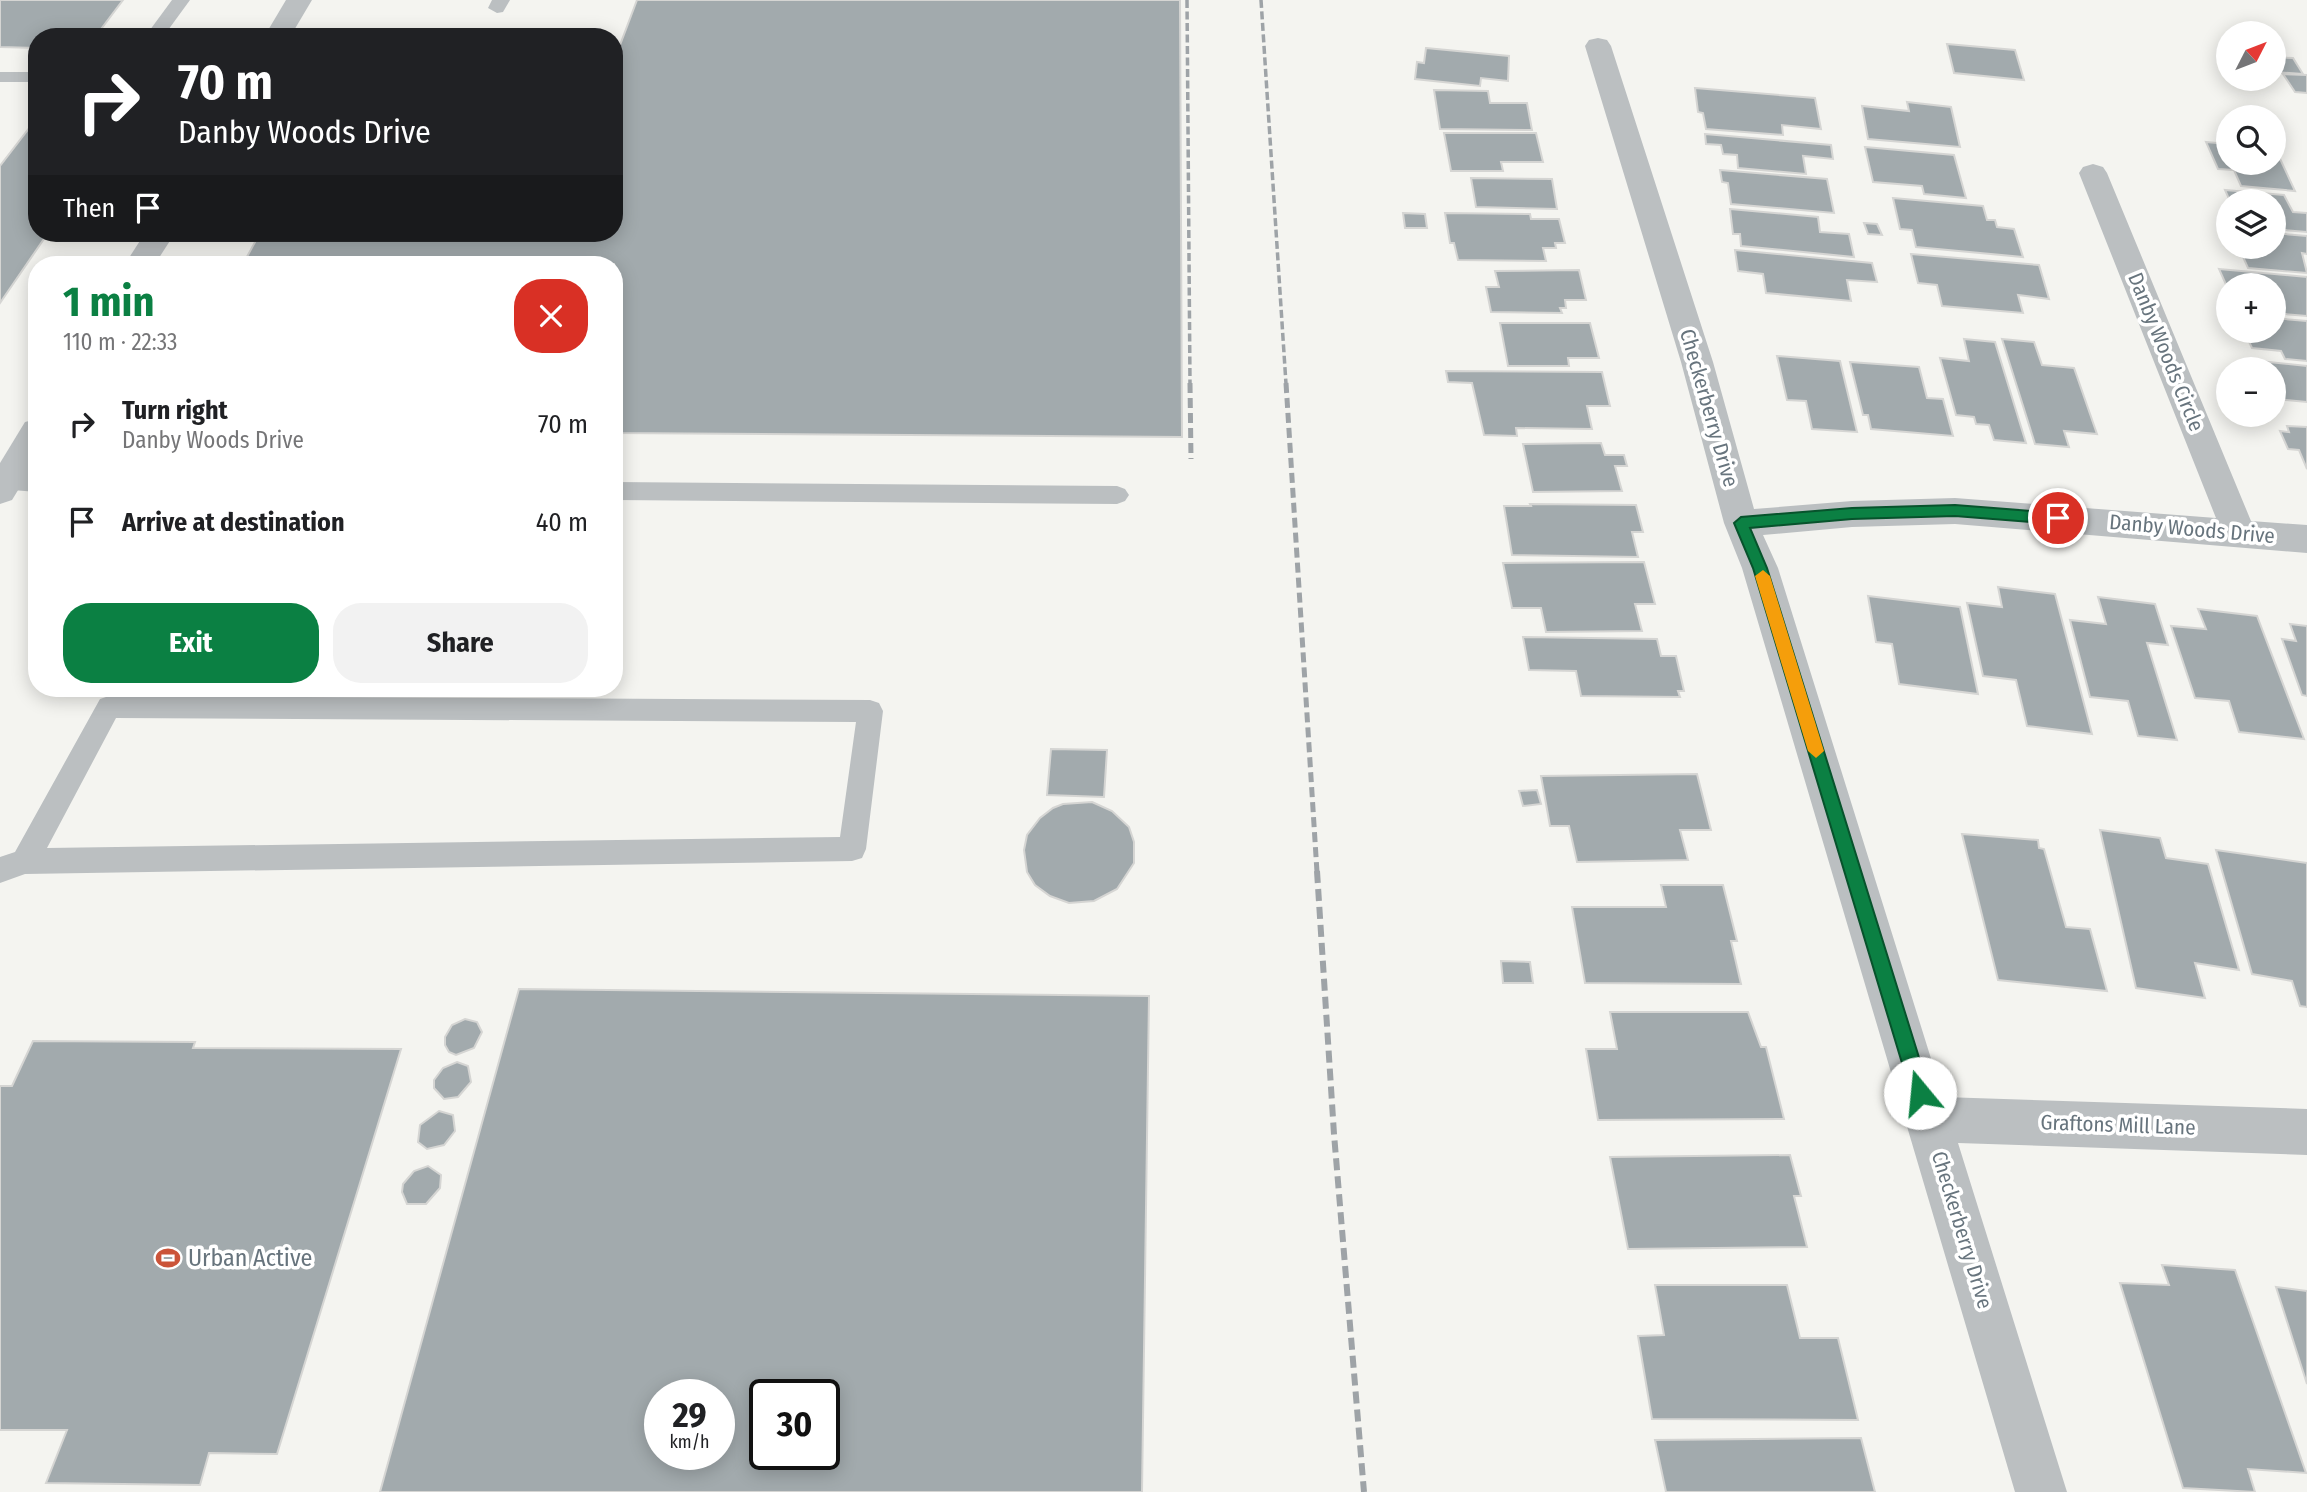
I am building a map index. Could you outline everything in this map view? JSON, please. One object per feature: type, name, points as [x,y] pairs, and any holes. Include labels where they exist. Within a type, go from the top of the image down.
[{"type":"street","points":[[282,28],[299,0]]},
{"type":"street","name":"Checkerberry Drive","points":[[1598,46],[1697,362],[1741,523],[1760,568],[2041,1492]]},
{"type":"street","name":"Danby Woods Circle","points":[[2093,173],[2238,531]]},
{"type":"street","points":[[14,485],[28,452]]},
{"type":"street","name":"Danby Woods Drive","points":[[1741,523],[1852,514],[1955,511],[2238,531],[2307,539]]},
{"type":"street","name":"Graftons Mill Lane","points":[[1928,1119],[2307,1132]]},
{"type":"lane","points":[[160,28],[181,0]]},
{"type":"lane","points":[[0,77],[28,77]]},
{"type":"lane","points":[[623,491],[1117,495]]},
{"type":"lane","points":[[109,707],[870,711],[852,849],[12,865],[109,707]]},
{"type":"building","points":[[0,0],[123,0],[102,28],[28,28],[28,48],[0,47]]},
{"type":"building","points":[[637,0],[1180,0],[1182,437],[623,433],[623,256],[247,256],[255,242],[623,242],[623,37]]},
{"type":"building","points":[[1947,44],[2015,50],[2024,80],[1954,73]]},
{"type":"building","points":[[1426,48],[1509,56],[1508,81],[1481,78],[1480,86],[1415,79],[1417,62],[1424,63]]},
{"type":"building","points":[[2286,58],[2293,58],[2303,74],[2286,73]]},
{"type":"building","points":[[2286,74],[2307,75],[2307,93],[2295,92]]},
{"type":"building","points":[[1695,88],[1815,98],[1821,129],[1782,125],[1783,135],[1706,129],[1703,113],[1698,112]]},
{"type":"building","points":[[1434,90],[1488,91],[1490,103],[1527,103],[1532,130],[1440,129]]},
{"type":"building","points":[[1907,102],[1951,107],[1960,147],[1868,139],[1862,106],[1909,111]]},
{"type":"building","points":[[28,130],[28,242],[42,242],[32,256],[28,256],[28,262],[0,303],[0,166]]},
{"type":"building","points":[[1444,133],[1536,133],[1543,162],[1501,162],[1503,171],[1451,171]]},
{"type":"building","points":[[1705,134],[1831,145],[1833,159],[1803,156],[1806,174],[1738,168],[1737,155],[1723,154],[1721,145],[1706,144]]},
{"type":"building","points":[[2206,142],[2216,143],[2216,164]]},
{"type":"building","points":[[1865,147],[1954,155],[1966,198],[1924,194],[1922,186],[1873,182]]},
{"type":"building","points":[[1720,170],[1827,179],[1834,213],[1731,204],[1728,183],[1722,182]]},
{"type":"building","points":[[2286,172],[2295,191],[2286,189],[2241,186],[2236,175],[2286,175]]},
{"type":"building","points":[[1471,178],[1552,179],[1557,209],[1476,207]]},
{"type":"building","points":[[1893,198],[1983,206],[1987,220],[1995,220],[1997,227],[2014,229],[2023,257],[1916,247],[1912,230],[1900,229]]},
{"type":"building","points":[[2286,199],[2293,212],[2307,213],[2307,232],[2286,230]]},
{"type":"building","points":[[1730,209],[1818,217],[1820,232],[1849,234],[1854,257],[1741,246],[1740,234],[1733,234]]},
{"type":"building","points":[[1403,213],[1425,214],[1427,228],[1405,228]]},
{"type":"building","points":[[1445,213],[1530,214],[1531,219],[1559,219],[1565,243],[1555,243],[1556,248],[1543,248],[1546,261],[1458,260],[1454,243],[1450,243]]},
{"type":"building","points":[[1864,223],[1877,224],[1882,235],[1868,234]]},
{"type":"building","points":[[2286,234],[2307,236],[2307,254],[2302,253],[2307,273],[2248,268],[2244,259],[2286,259]]},
{"type":"building","points":[[1735,250],[1872,263],[1877,282],[1847,280],[1851,301],[1766,293],[1763,274],[1738,271]]},
{"type":"building","points":[[1911,254],[2039,265],[2049,299],[2018,295],[2023,313],[1942,306],[1937,285],[1918,283]]},
{"type":"building","points":[[2219,269],[2263,273],[2221,273]]},
{"type":"building","points":[[1579,270],[1586,300],[1565,300],[1566,308],[1560,308],[1562,313],[1491,312],[1486,287],[1499,287],[1495,271]]},
{"type":"building","points":[[2286,275],[2307,277],[2307,316],[2286,314]]},
{"type":"building","points":[[2286,319],[2307,321],[2307,361],[2286,359],[2281,351],[2252,348],[2250,343],[2286,343]]},
{"type":"building","points":[[1500,323],[1590,323],[1599,358],[1568,358],[1569,366],[1508,366]]},
{"type":"building","points":[[1964,339],[1995,342],[2026,443],[1994,440],[1989,425],[1976,424],[1974,417],[1956,415],[1940,358],[1969,361]]},
{"type":"building","points":[[2002,339],[2034,342],[2042,365],[2074,368],[2097,434],[2064,431],[2069,447],[2035,444]]},
{"type":"building","points":[[1777,356],[1840,361],[1857,432],[1812,429],[1806,401],[1787,400]]},
{"type":"building","points":[[1850,362],[1919,367],[1927,398],[1943,399],[1953,436],[1871,429],[1868,415],[1863,415]]},
{"type":"building","points":[[2286,364],[2307,366],[2307,402],[2286,400]]},
{"type":"building","points":[[1446,371],[1602,372],[1610,406],[1587,406],[1592,429],[1516,428],[1517,436],[1484,435],[1472,383],[1448,382]]},
{"type":"building","points":[[2287,426],[2307,427],[2307,469],[2299,450],[2288,449],[2280,431],[2289,432]]},
{"type":"building","points":[[1601,443],[1605,455],[1624,455],[1627,466],[1615,466],[1622,491],[1533,492],[1523,444]]},
{"type":"building","points":[[1530,504],[1636,505],[1643,532],[1632,532],[1638,557],[1512,555],[1504,506],[1531,506]]},
{"type":"building","points":[[1644,562],[1655,604],[1635,604],[1642,631],[1546,632],[1541,608],[1512,608],[1503,563]]},
{"type":"building","points":[[1998,587],[2055,594],[2092,734],[2027,726],[2016,680],[1983,676],[1967,603],[2002,607]]},
{"type":"building","points":[[1868,596],[1960,607],[1978,694],[1899,684],[1892,644],[1876,642]]},
{"type":"building","points":[[2098,597],[2155,604],[2168,645],[2147,643],[2177,740],[2138,736],[2128,701],[2090,697],[2070,620],[2106,624]]},
{"type":"building","points":[[2198,609],[2257,616],[2304,739],[2239,732],[2229,701],[2195,698],[2171,626],[2206,629]]},
{"type":"building","points":[[2290,624],[2307,626],[2307,696],[2302,695],[2282,639],[2296,641]]},
{"type":"building","points":[[1523,637],[1657,639],[1661,656],[1676,656],[1684,691],[1678,691],[1680,697],[1581,696],[1576,671],[1529,670]]},
{"type":"building","points":[[1051,749],[1107,750],[1104,797],[1047,795]]},
{"type":"building","points":[[1697,774],[1711,830],[1680,830],[1688,860],[1577,862],[1569,826],[1550,826],[1541,776]]},
{"type":"building","points":[[1537,790],[1541,804],[1523,806],[1519,791]]},
{"type":"building","points":[[1092,802],[1112,811],[1129,827],[1134,842],[1134,863],[1117,889],[1094,901],[1069,903],[1050,896],[1035,885],[1027,872],[1024,850],[1027,835],[1040,818],[1053,808],[1063,804]]},
{"type":"building","points":[[2100,830],[2160,838],[2166,858],[2208,864],[2239,970],[2195,963],[2205,998],[2136,988]]},
{"type":"building","points":[[1962,834],[2038,840],[2039,848],[2044,849],[2066,927],[2090,929],[2107,991],[1998,980]]},
{"type":"building","points":[[2216,850],[2307,863],[2307,1007],[2300,1006],[2292,981],[2252,974]]},
{"type":"building","points":[[1661,885],[1723,885],[1737,941],[1731,941],[1741,984],[1585,983],[1572,907],[1666,907]]},
{"type":"building","points":[[1501,961],[1530,962],[1533,983],[1503,983]]},
{"type":"building","points":[[519,989],[1149,996],[1142,1492],[380,1492]]},
{"type":"building","points":[[1610,1012],[1748,1012],[1761,1047],[1766,1047],[1784,1119],[1598,1120],[1586,1049],[1617,1049]]},
{"type":"building","points":[[465,1019],[477,1022],[482,1032],[474,1048],[456,1055],[449,1052],[445,1037],[452,1025]]},
{"type":"building","name":"Urban Active","points":[[33,1041],[195,1042],[193,1048],[401,1049],[277,1454],[209,1453],[200,1485],[46,1483],[67,1430],[0,1430],[0,1086],[12,1086]]},
{"type":"building","points":[[457,1062],[468,1066],[471,1082],[458,1097],[444,1099],[434,1088],[434,1080],[443,1068]]},
{"type":"building","points":[[439,1111],[453,1115],[455,1131],[444,1145],[427,1149],[418,1142],[420,1125]]},
{"type":"building","points":[[1790,1155],[1801,1196],[1794,1196],[1807,1247],[1628,1249],[1610,1157]]},
{"type":"building","points":[[428,1166],[441,1175],[440,1188],[426,1204],[407,1204],[402,1192],[403,1184],[414,1171]]},
{"type":"building","points":[[2162,1265],[2235,1270],[2306,1473],[2248,1469],[2255,1492],[2183,1488],[2120,1283],[2169,1285]]},
{"type":"building","points":[[1655,1285],[1787,1285],[1800,1338],[1838,1338],[1858,1420],[1652,1419],[1638,1336],[1664,1335]]},
{"type":"building","points":[[2276,1287],[2307,1291],[2307,1384]]},
{"type":"building","points":[[1861,1438],[1875,1492],[1666,1492],[1655,1440]]},
{"type":"railway","points":[[1187,0],[1190,384]]},
{"type":"railway","points":[[1261,0],[1286,384]]},
{"type":"railway","points":[[1190,383],[1191,459]]},
{"type":"railway","points":[[1286,383],[1317,872]]},
{"type":"railway","points":[[1317,871],[1334,1134],[1364,1492]]},
{"type":"slow traffic","points":[[1763,576],[1816,751]]},
{"type":"place","name":"Urban Active","points":[[168,1258]]},
{"type":"route","points":[[1920,1093],[1760,568],[1741,523],[1852,514],[1955,511],[2058,518]]}]
